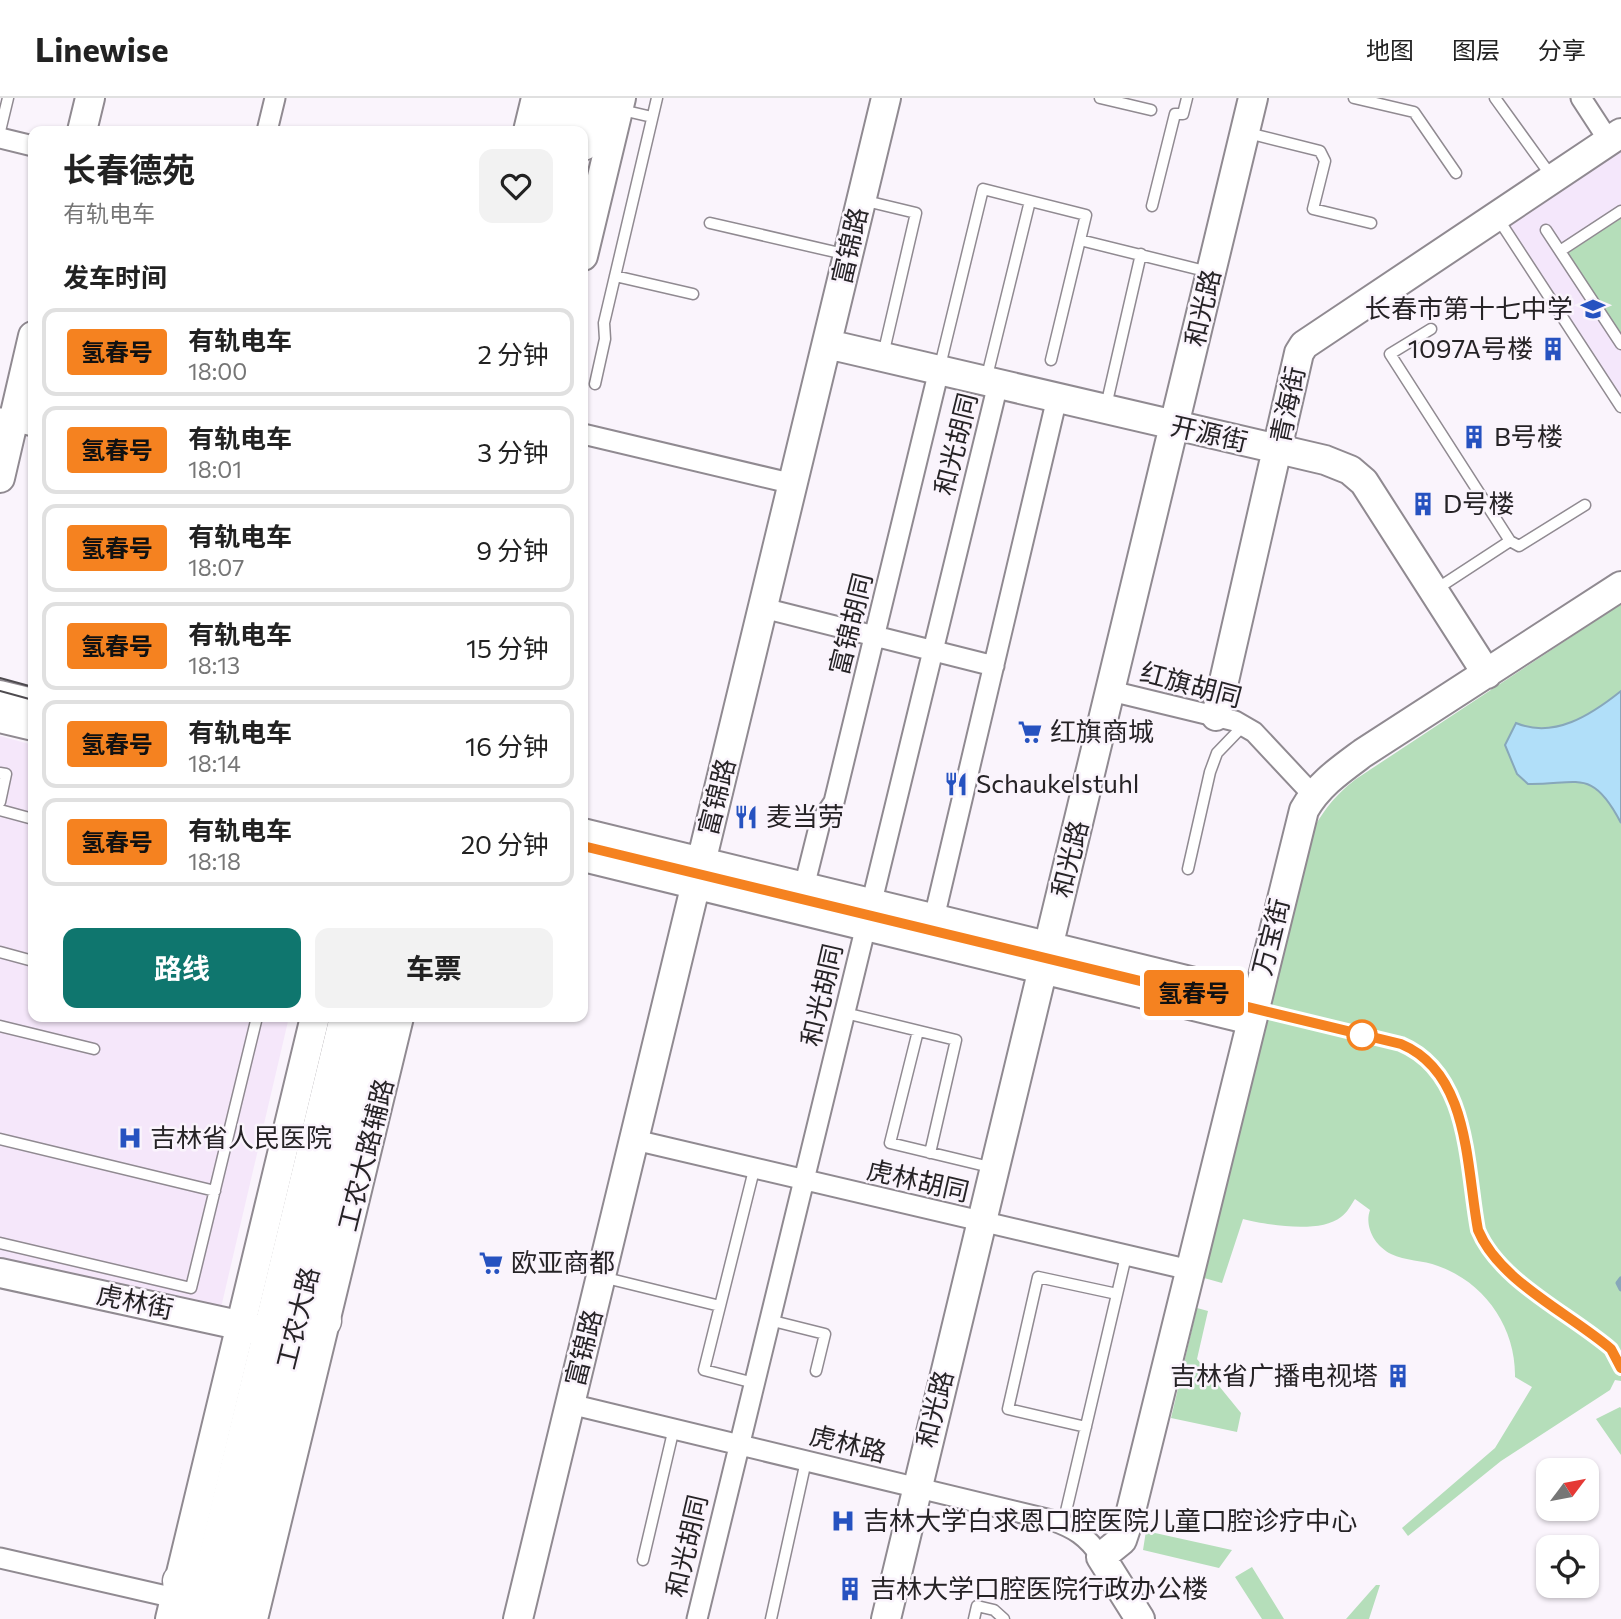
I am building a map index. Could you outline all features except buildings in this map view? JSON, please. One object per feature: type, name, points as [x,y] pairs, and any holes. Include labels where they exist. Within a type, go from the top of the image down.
[{"type":"main road","points":[[558,126],[565,98]]},
{"type":"main road","points":[[588,136],[611,102]]},
{"type":"main road","name":"工农大路","points":[[199,1619],[345,1022]]},
{"type":"main road","name":"工农大路","points":[[225,1619],[234,1582],[267,1335],[370,1022]]},
{"type":"main road","points":[[267,1335],[325,1321]]},
{"type":"main road","points":[[234,1582],[252,1619]]},
{"type":"main road","points":[[175,1599],[199,1619]]},
{"type":"street","points":[[83,126],[90,98]]},
{"type":"street","points":[[268,126],[275,98]]},
{"type":"street","points":[[528,126],[536,98]]},
{"type":"street","name":"富锦路","points":[[518,1619],[886,98]]},
{"type":"street","name":"和光路","points":[[886,1619],[1253,98]]},
{"type":"street","points":[[1581,98],[1615,137]]},
{"type":"street","points":[[588,229],[611,102]]},
{"type":"street","name":"青海街","points":[[1216,716],[1279,450],[1299,353],[1304,345],[1615,137]]},
{"type":"street","points":[[0,138],[28,145]]},
{"type":"street","name":"开源街","points":[[827,344],[1325,460],[1350,470],[1364,482],[1488,674]]},
{"type":"street","points":[[0,478],[28,360]]},
{"type":"street","name":"富锦胡同","points":[[804,887],[820,823],[834,802],[939,370]]},
{"type":"street","name":"和光胡同","points":[[697,1619],[845,1013],[992,382]]},
{"type":"street","points":[[934,918],[1057,398]]},
{"type":"street","points":[[588,435],[794,484]]},
{"type":"street","name":"万宝街","points":[[1101,1557],[1122,1540],[1125,1531],[1298,826],[1312,794],[1363,753],[1621,586]]},
{"type":"street","points":[[763,608],[994,666]]},
{"type":"street","name":"红旗胡同","points":[[1111,691],[1216,716],[1243,726],[1254,733],[1312,794]]},
{"type":"street","points":[[0,695],[28,702]]},
{"type":"street","points":[[0,718],[28,725]]},
{"type":"street","points":[[588,835],[698,874],[1253,1008]]},
{"type":"street","points":[[588,858],[804,887],[868,915],[934,918],[1045,958]]},
{"type":"street","points":[[0,1558],[175,1599],[267,1335],[314,1022]]},
{"type":"street","name":"工农大路辅路","points":[[252,1619],[398,1022]]},
{"type":"street","name":"虎林胡同","points":[[635,1140],[804,1182],[1190,1270]]},
{"type":"street","name":"虎林街","points":[[0,1272],[267,1335]]},
{"type":"street","name":"虎林路","points":[[570,1404],[1063,1524],[1076,1529],[1091,1541],[1101,1557]]},
{"type":"street","points":[[1101,1557],[1140,1619]]},
{"type":"lane","points":[[0,131],[8,98]]},
{"type":"lane","points":[[595,384],[615,276],[657,98]]},
{"type":"lane","points":[[1100,98],[1150,110]]},
{"type":"lane","points":[[1152,206],[1175,114],[1183,114],[1186,98]]},
{"type":"lane","points":[[1357,98],[1414,112],[1456,173]]},
{"type":"lane","points":[[1495,98],[1553,178]]},
{"type":"lane","points":[[611,102],[652,117]]},
{"type":"lane","points":[[1245,132],[1320,151],[1325,161],[1313,209],[1371,223]]},
{"type":"lane","points":[[939,370],[983,189],[1086,215],[1051,360]]},
{"type":"lane","points":[[861,200],[916,213],[883,357]]},
{"type":"lane","points":[[992,382],[1030,201]]},
{"type":"lane","points":[[1560,251],[1621,211]]},
{"type":"lane","points":[[1496,216],[1621,407]]},
{"type":"lane","points":[[710,223],[848,255]]},
{"type":"lane","points":[[1546,230],[1621,344]]},
{"type":"lane","points":[[1080,240],[1212,273]]},
{"type":"lane","points":[[1105,410],[1141,254]]},
{"type":"lane","points":[[615,276],[693,294]]},
{"type":"lane","points":[[1431,329],[1390,354],[1510,541],[1519,546],[1585,505]]},
{"type":"lane","points":[[1434,590],[1510,541]]},
{"type":"lane","points":[[1188,869],[1217,753],[1243,726]]},
{"type":"lane","points":[[0,773],[6,774],[0,802]]},
{"type":"lane","points":[[0,810],[28,818]]},
{"type":"lane","points":[[0,953],[28,960]]},
{"type":"lane","points":[[845,1013],[956,1040],[930,1153]]},
{"type":"lane","points":[[0,1242],[191,1288],[256,1022]]},
{"type":"lane","points":[[0,1026],[94,1049]]},
{"type":"lane","points":[[918,1031],[890,1143],[994,1168]]},
{"type":"lane","points":[[0,1139],[215,1191]]},
{"type":"lane","points":[[754,1170],[704,1370],[754,1383]]},
{"type":"lane","points":[[1063,1524],[1126,1256]]},
{"type":"lane","points":[[601,1277],[720,1306]]},
{"type":"lane","points":[[1086,1427],[1009,1409],[1038,1277],[1117,1294]]},
{"type":"lane","points":[[769,1320],[825,1335],[816,1371]]},
{"type":"lane","points":[[643,1560],[674,1428]]},
{"type":"lane","points":[[771,1619],[806,1461]]},
{"type":"lane","points":[[974,1619],[977,1606],[994,1610],[1004,1619]]},
{"type":"shaded area","name":"长春市第十七中学","points":[[1621,148],[1621,396],[1507,221]]},
{"type":"shaded area","name":"吉林省人民医院","points":[[0,736],[28,744],[28,1022],[288,1022],[220,1312],[0,1260]]},
{"type":"green space","points":[[1621,218],[1621,334],[1568,253]]},
{"type":"green space","points":[[1621,604],[1621,1381],[1615,1380],[1610,1390],[1501,1461],[1408,1536],[1402,1528],[1495,1448],[1532,1387],[1515,1377],[1510,1341],[1503,1324],[1483,1295],[1455,1273],[1385,1251],[1372,1235],[1368,1223],[1370,1210],[1355,1199],[1341,1217],[1320,1225],[1293,1227],[1243,1219],[1222,1283],[1204,1278],[1309,837],[1319,820],[1335,798],[1356,779]]},
{"type":"green space","points":[[1197,1308],[1208,1311],[1197,1359],[1241,1413],[1237,1432],[1171,1418]]},
{"type":"green space","points":[[1621,1408],[1621,1455],[1596,1419]]},
{"type":"green space","points":[[1146,1531],[1232,1550],[1219,1568],[1143,1550]]},
{"type":"green space","points":[[1252,1567],[1284,1619],[1262,1619],[1235,1577]]},
{"type":"green space","points":[[1376,1585],[1380,1585],[1369,1619],[1346,1619]]},
{"type":"water","points":[[1621,691],[1621,823],[1611,805],[1592,786],[1572,782],[1528,784],[1517,774],[1505,745],[1516,723],[1544,728],[1572,722]]},
{"type":"waterway","points":[[1621,1279],[1618,1283],[1621,1289]]},
{"type":"tram line","points":[[0,678],[28,686]]},
{"type":"tram line","points":[[0,691],[28,699]]},
{"type":"tram line","points":[[588,846],[1401,1044],[1424,1058],[1440,1076],[1453,1099],[1467,1151],[1478,1230],[1488,1249],[1518,1281],[1611,1349],[1621,1368]]},
{"type":"tram line","name":"氢春号","points":[[588,847],[995,944],[1401,1044],[1418,1051],[1432,1062],[1448,1084],[1463,1142],[1478,1230],[1485,1246],[1503,1268],[1611,1349],[1621,1368]]},
{"type":"place","name":"长春市第十七中学","points":[[1593,309]]},
{"type":"place","name":"1097A号楼","points":[[1553,349]]},
{"type":"place","name":"B号楼","points":[[1474,437]]},
{"type":"place","name":"D号楼","points":[[1423,504]]},
{"type":"place","name":"红旗商城","points":[[1030,732]]},
{"type":"place","name":"Schaukelstuhl","points":[[956,784]]},
{"type":"place","name":"麦当劳","points":[[746,817]]},
{"type":"place","name":"吉林省人民医院","points":[[130,1138]]},
{"type":"place","name":"欧亚商都","points":[[491,1263]]},
{"type":"place","name":"吉林省广播电视塔","points":[[1398,1376]]},
{"type":"place","name":"吉林大学白求恩口腔医院儿童口腔诊疗中心","points":[[843,1521]]},
{"type":"place","name":"吉林大学口腔医院行政办公楼","points":[[850,1589]]}]
